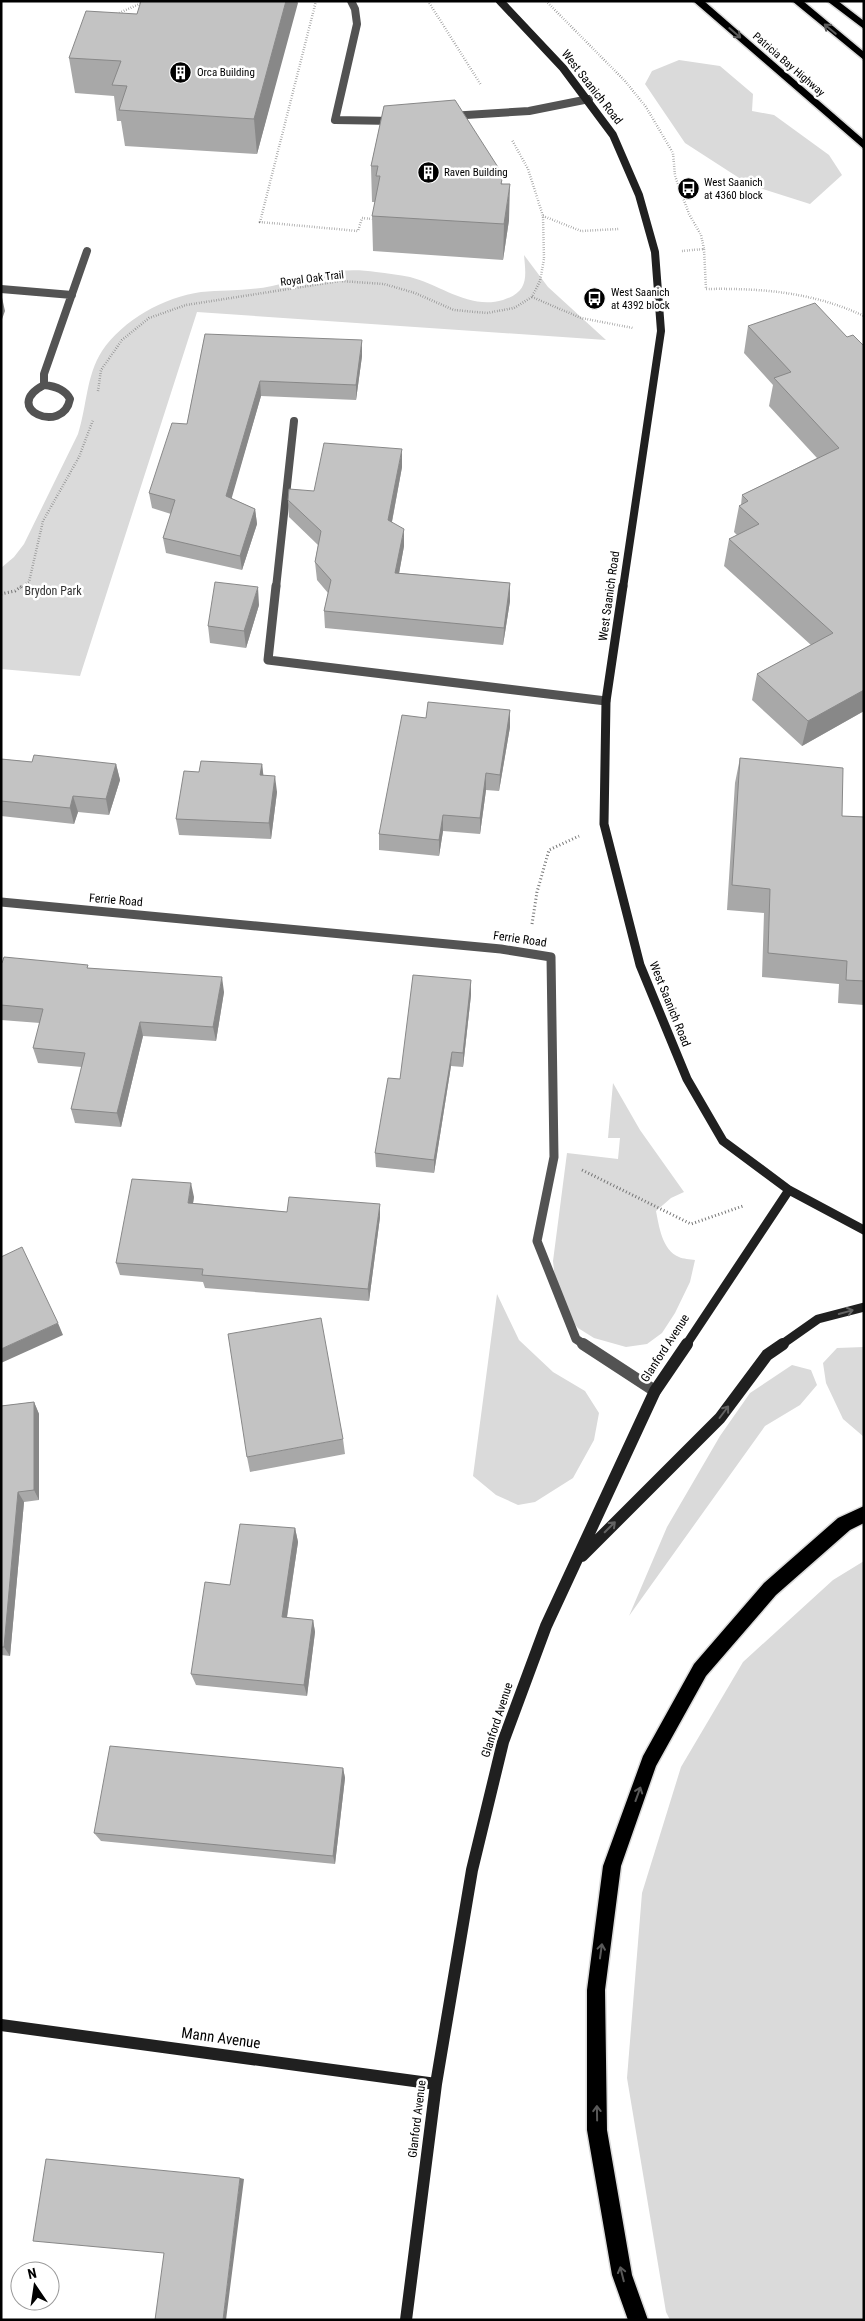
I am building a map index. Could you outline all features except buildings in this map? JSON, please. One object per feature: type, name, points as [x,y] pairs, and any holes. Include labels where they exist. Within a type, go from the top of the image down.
[{"type":"highway","name":"Patricia Bay Highway","points":[[698,1],[864,146]]},
{"type":"highway","points":[[797,1],[864,57]]},
{"type":"highway","points":[[832,1],[864,26]]},
{"type":"highway","points":[[638,2320],[622,2275],[597,2130],[596,1990],[612,1866],[649,1762],[700,1670],[770,1589],[844,1524],[864,1514]]},
{"type":"main road","name":"West Saanich Road","points":[[500,1],[564,68],[614,135],[639,195],[655,252],[661,331],[606,701],[604,824],[640,965],[687,1079],[722,1141],[789,1190],[864,1230]]},
{"type":"main road","name":"Glanford Avenue","points":[[406,2320],[436,2084],[472,1870],[503,1742],[546,1626],[655,1391],[789,1190]]},
{"type":"main road","points":[[576,1562],[720,1418],[767,1355],[818,1319],[864,1307]]},
{"type":"main road","name":"Mann Avenue","points":[[1,2026],[436,2084]]},
{"type":"street","points":[[351,1],[355,8],[357,24],[335,120],[372,122],[401,120]]},
{"type":"street","points":[[439,117],[529,111],[589,99]]},
{"type":"street","points":[[44,385],[44,374],[87,251]]},
{"type":"street","points":[[1,289],[72,295]]},
{"type":"street","points":[[44,385],[55,386],[64,390],[69,396],[69,403],[64,410],[50,416],[34,417],[25,413],[20,407],[20,400],[25,393],[33,388],[44,385]]},
{"type":"street","points":[[294,421],[268,660],[606,701]]},
{"type":"street","name":"Ferrie Road","points":[[1,902],[501,948],[551,957],[554,1157],[537,1241],[576,1339],[655,1391]]},
{"type":"path","points":[[113,16],[146,1]]},
{"type":"path","points":[[316,1],[260,222],[358,231],[362,218],[380,220]]},
{"type":"path","points":[[428,1],[461,51],[528,169],[543,216],[544,259],[540,281],[532,297],[557,311],[605,325],[661,331]]},
{"type":"path","points":[[546,1],[625,82],[661,131],[673,153],[675,176],[689,214],[701,235],[704,249],[706,289],[776,290],[824,300],[864,316]]},
{"type":"path","points":[[543,216],[581,231],[644,228],[650,251],[704,249]]},
{"type":"path","name":"Royal Oak Trail","points":[[97,399],[101,370],[122,340],[150,318],[186,305],[340,281],[384,284],[414,293],[454,310],[487,313],[514,308],[532,297]]},
{"type":"path","points":[[1,594],[14,591],[30,582],[43,522],[85,442],[94,418]]},
{"type":"path","points":[[551,957],[531,927],[537,892],[549,850],[604,824]]},
{"type":"path","points":[[554,1157],[691,1224],[789,1190]]},
{"type":"green space","points":[[679,60],[720,66],[753,94],[752,111],[774,115],[829,155],[842,175],[810,204],[750,185],[685,143],[645,84],[652,71]]},
{"type":"green space","name":"Brydon Park","points":[[524,255],[548,287],[606,340],[197,312],[80,676],[1,669],[1,568],[14,557],[24,544],[78,434],[90,381],[97,361],[102,351],[121,329],[159,305],[187,295],[201,292],[263,288],[319,274],[348,270],[389,273],[410,277],[479,302],[503,300],[518,293],[522,288],[525,277]]},
{"type":"green space","points":[[613,1083],[640,1130],[684,1192],[671,1198],[656,1211],[665,1243],[673,1254],[685,1259],[695,1260],[690,1282],[675,1313],[662,1333],[647,1344],[626,1347],[594,1338],[578,1328],[558,1307],[553,1261],[567,1153],[618,1159],[620,1138],[608,1138]]},
{"type":"green space","points":[[497,1294],[519,1340],[553,1372],[585,1391],[599,1413],[594,1440],[573,1478],[535,1502],[518,1505],[496,1495],[473,1476]]},
{"type":"green space","points":[[864,1347],[864,1437],[843,1419],[826,1383],[823,1363],[837,1348]]},
{"type":"green space","points":[[792,1365],[811,1370],[817,1385],[800,1405],[765,1426],[629,1616],[667,1527],[720,1436],[750,1393]]},
{"type":"green space","points":[[864,1561],[864,2320],[670,2320],[666,2312],[627,2078],[642,1893],[681,1767],[743,1662],[833,1580]]},
{"type":"place","name":"Orca Building","points":[[181,72]]},
{"type":"place","name":"Raven Building","points":[[428,172]]},
{"type":"place","name":"West Saanich at 4360 block","points":[[688,188]]},
{"type":"place","name":"West Saanich at 4392 block","points":[[595,298]]}]
